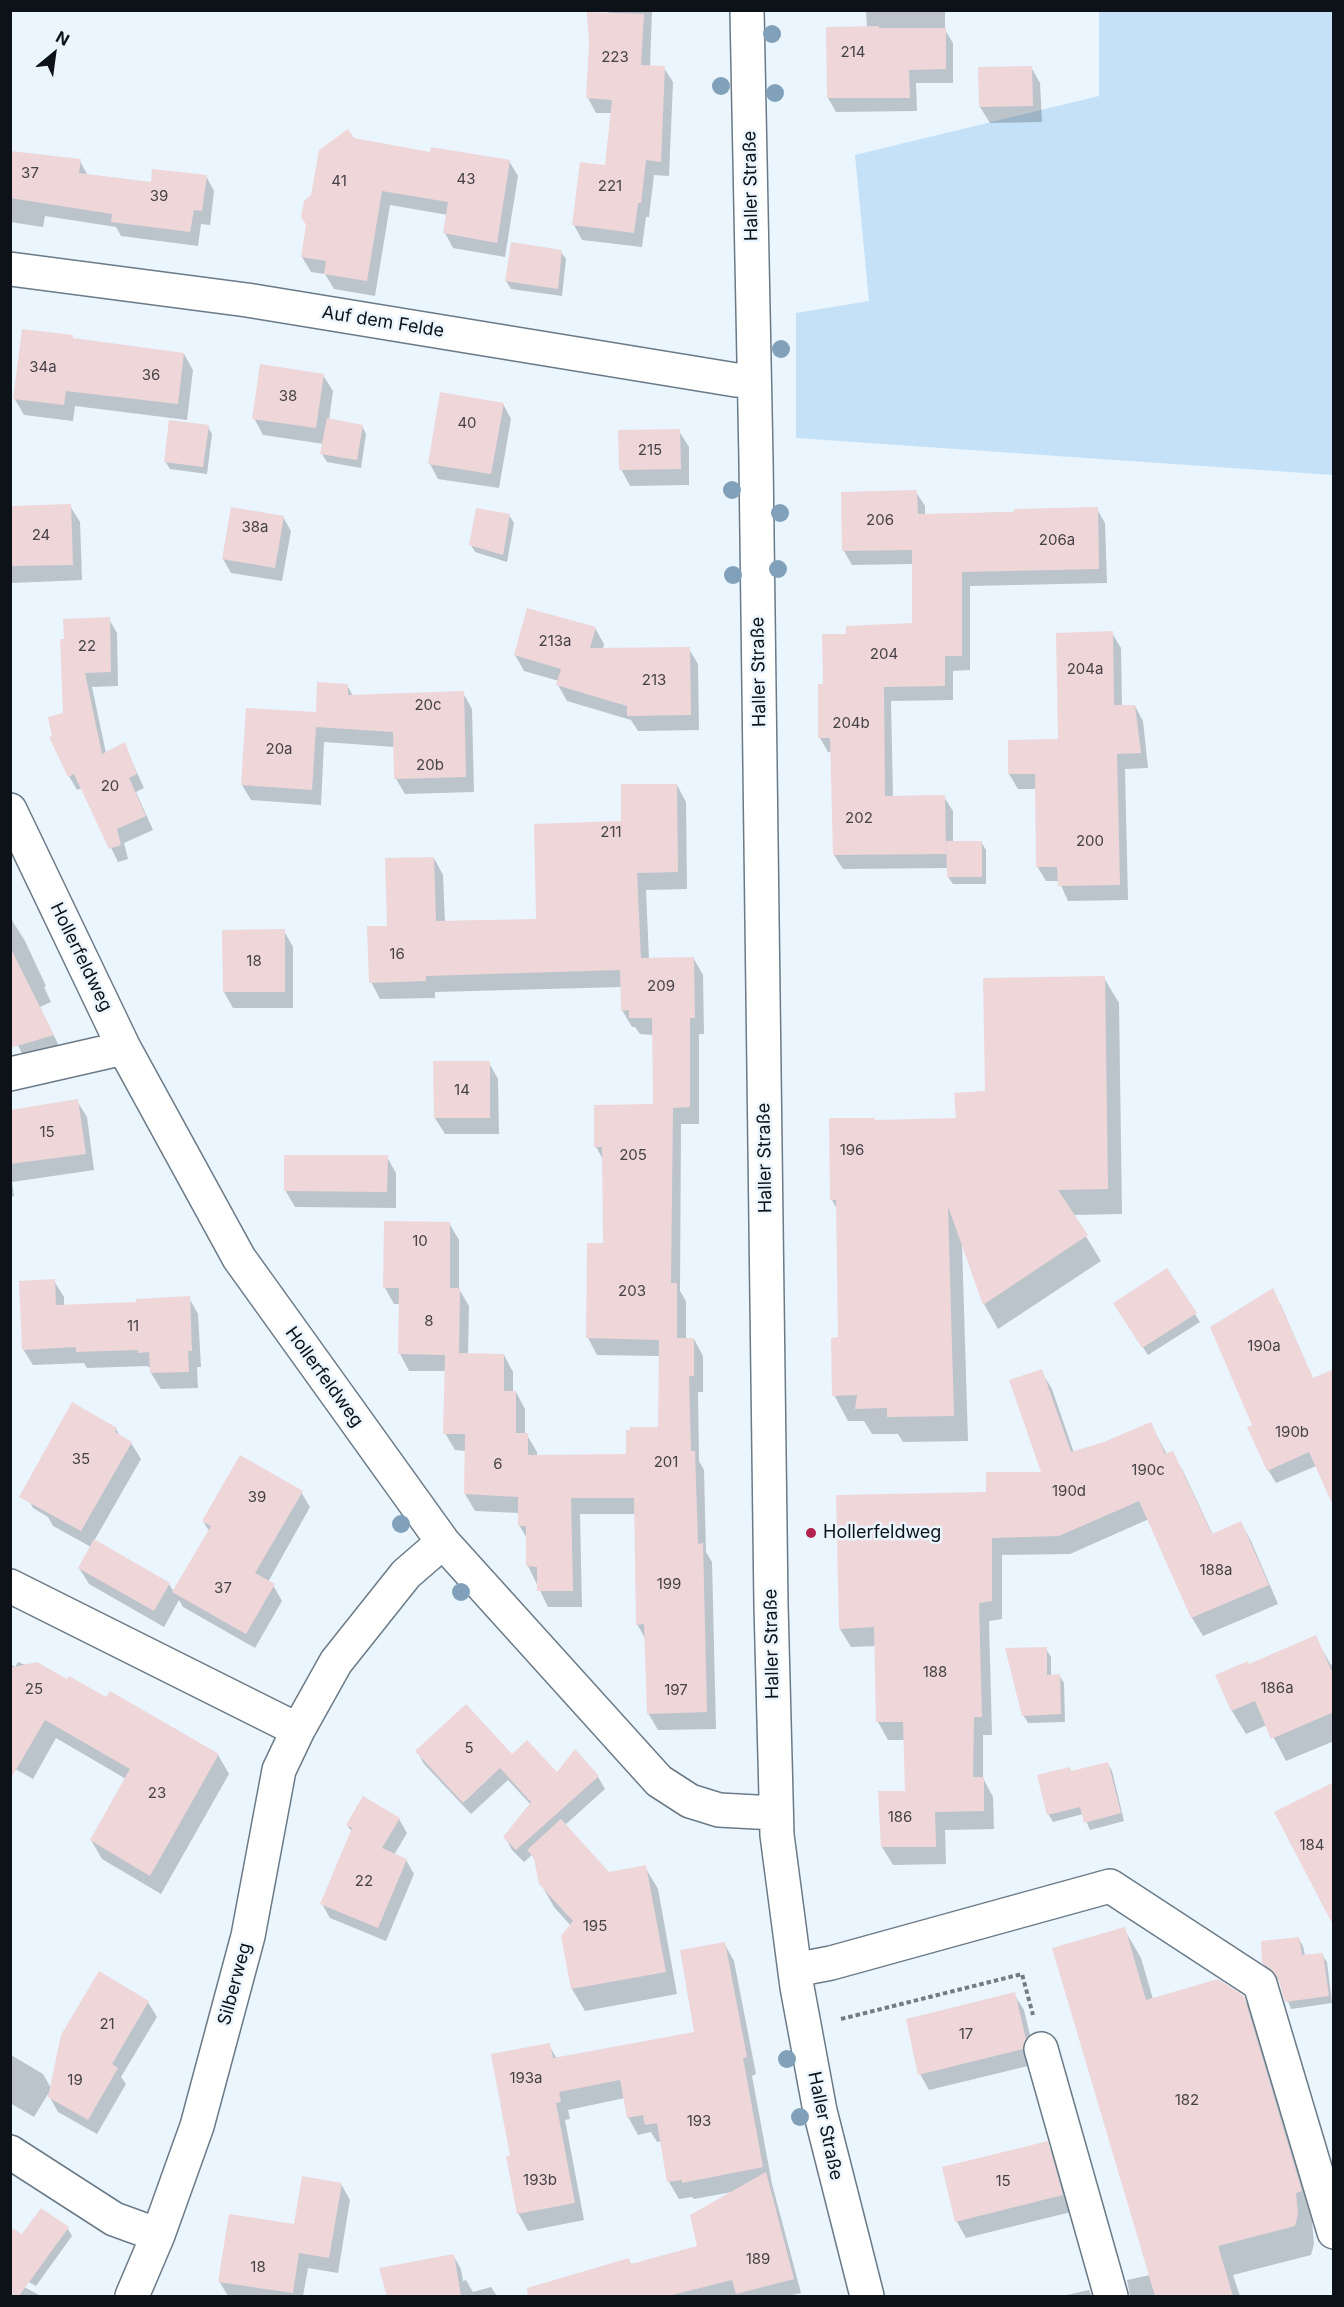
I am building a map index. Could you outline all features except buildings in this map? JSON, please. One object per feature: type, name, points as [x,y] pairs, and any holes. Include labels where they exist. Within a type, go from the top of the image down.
[{"type":"street","name":"Haller Straße","points":[[747,10],[776,1813],[780,1867],[795,1970],[820,2111],[867,2296]]},
{"type":"street","name":"Auf dem Felde","points":[[10,269],[247,300],[724,379],[754,381]]},
{"type":"street","name":"Hollerfeldweg","points":[[10,810],[124,1048],[239,1258],[443,1542],[659,1781],[690,1801],[719,1810],[776,1813]]},
{"type":"street","points":[[10,1074],[124,1048]]},
{"type":"street","name":"Silberweg","points":[[132,2296],[158,2235],[197,2126],[248,1936],[279,1770],[298,1730],[336,1662],[406,1574],[443,1542]]},
{"type":"street","points":[[10,1586],[298,1730]]},
{"type":"street","points":[[795,1970],[831,1963],[1110,1886],[1260,1984],[1334,2232]]},
{"type":"street","points":[[1041,2049],[1111,2296]]},
{"type":"street","points":[[10,2152],[114,2219],[158,2235]]},
{"type":"path","points":[[805,2028],[1022,1974],[1041,2049]]},
{"type":"shaded area","points":[[1099,11],[1333,11],[1333,475],[796,438],[796,313],[869,301],[855,155],[1099,96]]},
{"type":"place","name":"Hollerfeldweg","points":[[811,1533]]}]
